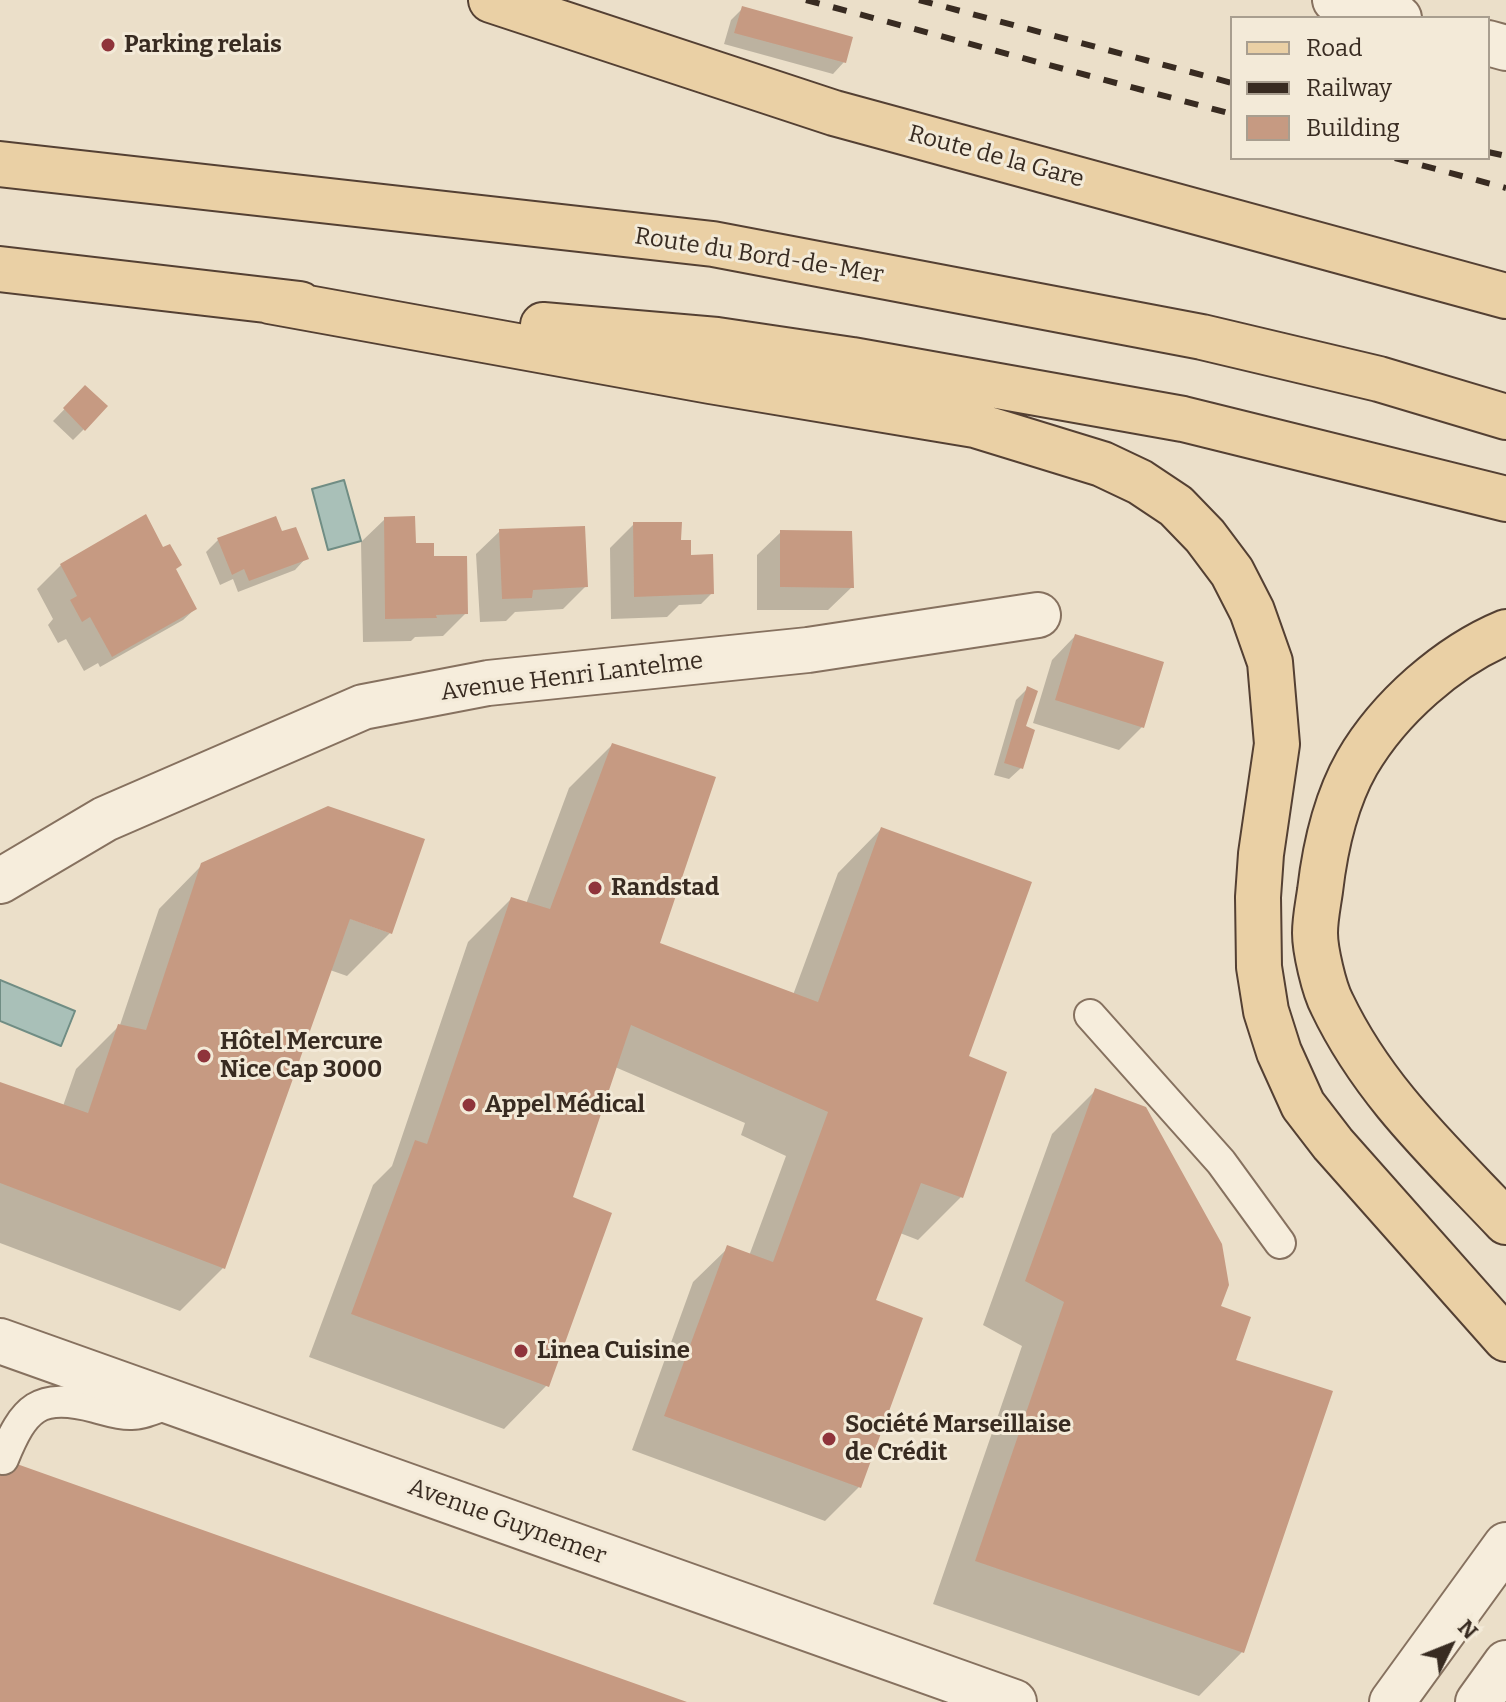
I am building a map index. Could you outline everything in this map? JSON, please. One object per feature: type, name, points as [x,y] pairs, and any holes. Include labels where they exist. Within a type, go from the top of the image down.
[{"type":"main road","name":"Route de la Gare","points":[[491,0],[834,113],[1506,296]]},
{"type":"main road","name":"Route du Bord-de-Mer","points":[[0,164],[713,244],[1202,337],[1379,379],[1506,417]]},
{"type":"main road","points":[[0,269],[269,301],[717,340],[852,360],[1183,419],[1506,499]]},
{"type":"main road","points":[[269,301],[710,381],[975,425],[1102,464],[1140,482],[1176,506],[1205,536],[1232,572],[1252,611],[1270,662],[1277,744],[1261,854],[1259,953],[1266,1011],[1279,1052],[1303,1105],[1333,1144],[1506,1339]]},
{"type":"main road","points":[[1506,632],[1447,664],[1399,708],[1357,763],[1334,818],[1321,875],[1315,935],[1330,1000],[1356,1050],[1387,1096],[1506,1222]]},
{"type":"street","points":[[1335,0],[1392,16]]},
{"type":"street","name":"Avenue Henri Lantelme","points":[[0,881],[105,819],[363,707],[488,683],[808,650],[1038,615]]},
{"type":"street","name":"Avenue Guynemer","points":[[0,1341],[1014,1702]]},
{"type":"street","points":[[1392,1702],[1506,1545]]},
{"type":"street","points":[[1478,1702],[1506,1663]]},
{"type":"lane","points":[[1090,1015],[1221,1162],[1280,1243]]},
{"type":"lane","points":[[3,1459],[16,1427],[24,1417],[47,1402],[71,1401],[134,1414],[173,1402]]},
{"type":"water","points":[[344,480],[361,541],[328,550],[312,489]]},
{"type":"water","points":[[0,980],[75,1011],[61,1046],[0,1021]]},
{"type":"building","points":[[742,6],[853,37],[846,63],[734,33]]},
{"type":"building","points":[[85,385],[108,406],[85,431],[63,408]]},
{"type":"building","points":[[146,514],[163,547],[170,544],[182,565],[176,569],[197,609],[112,657],[90,617],[82,622],[70,600],[77,596],[60,564]]},
{"type":"building","points":[[276,516],[282,531],[296,527],[309,559],[249,581],[244,569],[232,575],[217,538]]},
{"type":"building","points":[[415,516],[416,543],[434,543],[434,556],[467,556],[468,614],[385,619],[384,517]]},
{"type":"building","points":[[633,522],[682,522],[681,540],[691,540],[691,555],[713,554],[714,594],[634,597]]},
{"type":"building","points":[[585,526],[588,587],[533,590],[532,598],[502,599],[499,529]]},
{"type":"building","points":[[780,530],[852,531],[854,588],[780,587]]},
{"type":"building","points":[[1075,634],[1164,662],[1144,728],[1055,700]]},
{"type":"building","points":[[1027,686],[1038,691],[1026,726],[1035,730],[1023,769],[1004,763]]},
{"type":"building","points":[[612,743],[716,777],[660,943],[818,1002],[881,827],[1032,882],[969,1056],[1007,1072],[963,1198],[921,1183],[876,1300],[923,1318],[861,1488],[664,1416],[727,1245],[773,1262],[828,1112],[631,1025],[573,1197],[612,1213],[549,1387],[351,1314],[415,1140],[427,1144],[511,897],[550,909]]},
{"type":"building","name":"Hôtel Mercure Nice Cap 3000","points":[[328,806],[425,839],[392,934],[350,919],[225,1269],[0,1183],[0,1082],[88,1113],[118,1024],[146,1030],[201,863]]},
{"type":"building","points":[[1095,1088],[1146,1107],[1222,1244],[1229,1285],[1221,1306],[1251,1317],[1236,1360],[1333,1391],[1244,1653],[975,1561],[1064,1302],[1025,1281]]},
{"type":"building","points":[[0,1458],[687,1702],[0,1702]]},
{"type":"railway","points":[[806,0],[1230,113]]},
{"type":"railway","points":[[919,0],[1230,82]]},
{"type":"railway","points":[[1490,152],[1506,156]]},
{"type":"railway","points":[[1402,160],[1506,188]]},
{"type":"place","name":"Parking relais","points":[[108,45]]},
{"type":"place","name":"Randstad","points":[[595,888]]},
{"type":"place","name":"Hôtel Mercure Nice Cap 3000","points":[[204,1056]]},
{"type":"place","name":"Appel Médical","points":[[469,1105]]},
{"type":"place","name":"Linea Cuisine","points":[[521,1351]]},
{"type":"place","name":"Société Marseillaise de Crédit","points":[[829,1439]]}]
